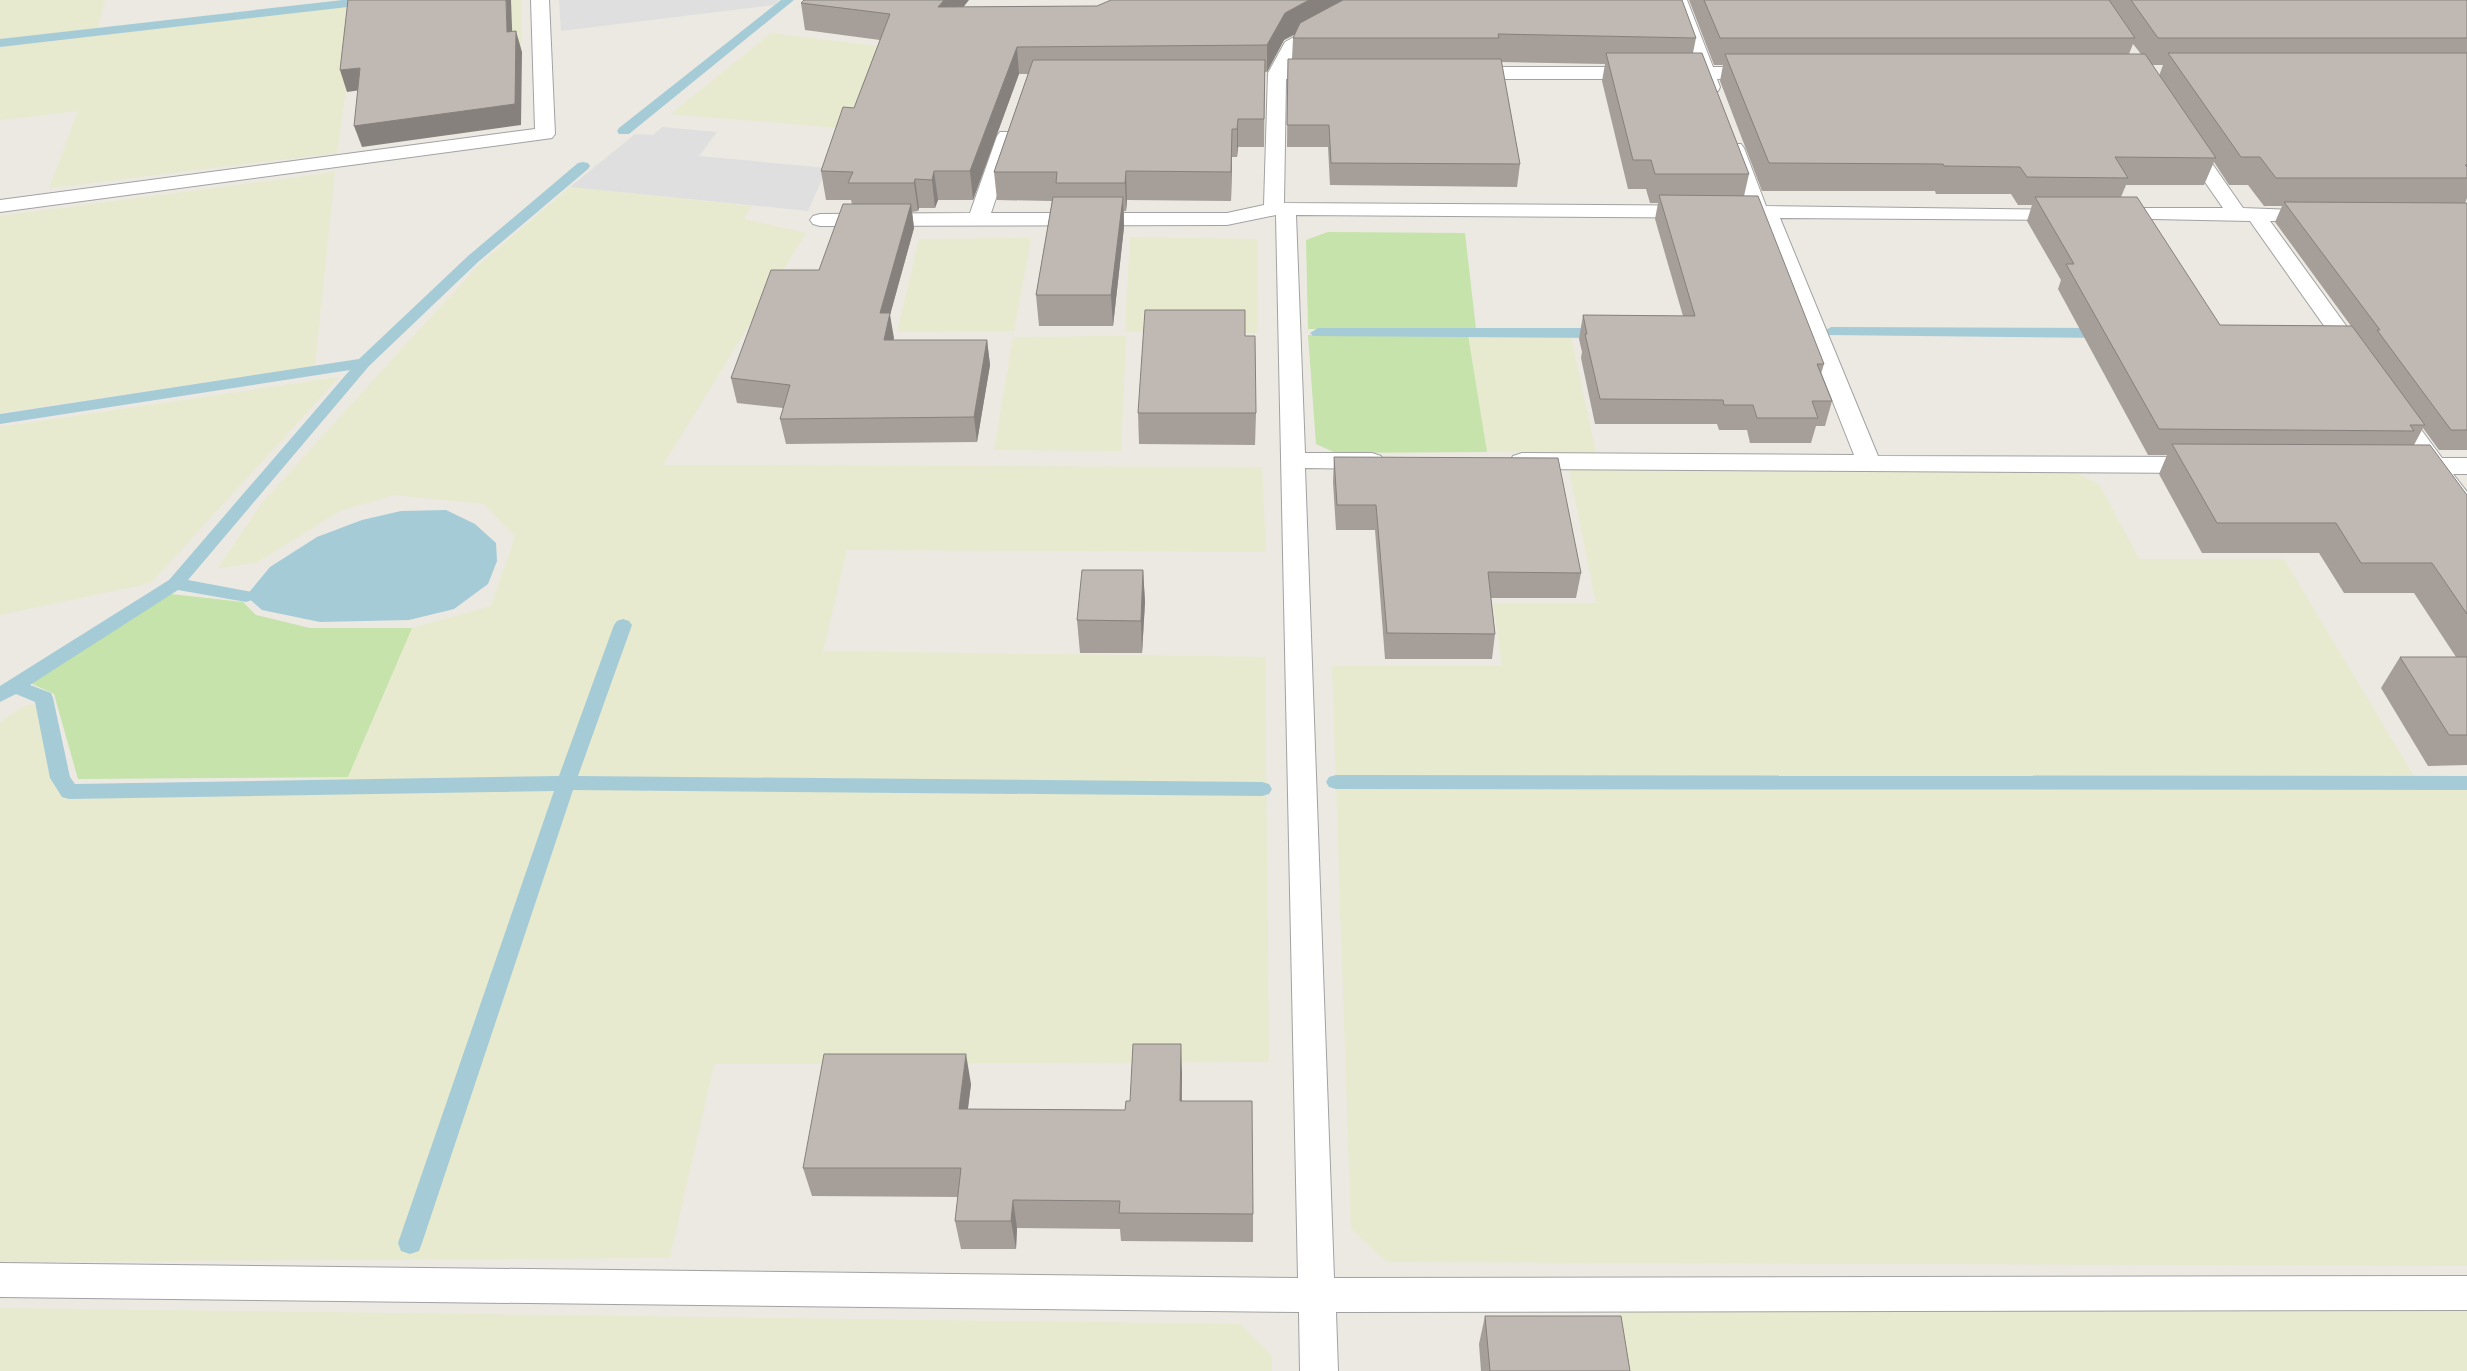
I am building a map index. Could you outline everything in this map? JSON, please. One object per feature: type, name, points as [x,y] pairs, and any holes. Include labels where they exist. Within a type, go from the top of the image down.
[{"type":"street","points":[[0,206],[545,134],[540,0]]},
{"type":"street","points":[[1319,1371],[1293,460],[1280,209],[1277,76],[1291,46],[1373,0]]},
{"type":"street","points":[[1678,0],[1716,101]]},
{"type":"street","points":[[1257,80],[1277,76],[1346,72]]},
{"type":"street","points":[[1446,73],[1774,73]]},
{"type":"street","points":[[978,220],[1014,117]]},
{"type":"street","points":[[2178,128],[2377,385],[2467,510]]},
{"type":"street","points":[[1726,129],[1869,463]]},
{"type":"street","points":[[820,220],[1227,219],[1280,209],[2332,215]]},
{"type":"street","points":[[1293,460],[1392,461]]},
{"type":"street","points":[[1502,461],[2217,465]]},
{"type":"street","points":[[2386,466],[2467,466]]},
{"type":"street","points":[[0,1280],[1318,1295],[2467,1294]]},
{"type":"green space","points":[[0,0],[105,0],[98,28],[0,39]]},
{"type":"green space","points":[[400,0],[521,0],[521,61],[347,83],[337,153],[49,188],[78,111],[0,120],[0,47]]},
{"type":"green space","points":[[771,33],[915,51],[851,129],[671,114]]},
{"type":"green space","points":[[335,172],[315,366],[0,413],[0,216]]},
{"type":"green space","points":[[570,187],[752,206],[744,219],[806,233],[663,465],[1262,467],[1266,552],[847,550],[823,651],[1265,657],[1269,1062],[714,1064],[670,1258],[0,1262],[0,722],[24,706],[36,704],[60,778],[69,792],[348,777],[412,628],[491,606],[515,537],[484,504],[394,495],[340,511],[256,563],[218,568],[262,503],[407,343],[481,263]]},
{"type":"green space","points":[[1328,232],[1465,233],[1476,329],[1308,329],[1306,240]]},
{"type":"green space","points":[[1130,237],[1257,239],[1258,333],[1125,332]]},
{"type":"green space","points":[[1031,238],[1014,331],[897,332],[919,239]]},
{"type":"green space","points":[[1308,335],[1468,335],[1487,452],[1336,453],[1316,444]]},
{"type":"green space","points":[[1468,335],[1571,336],[1596,453],[1487,452]]},
{"type":"green space","points":[[1126,336],[1121,451],[994,450],[1013,337]]},
{"type":"green space","points":[[339,377],[151,583],[0,615],[0,427]]},
{"type":"green space","points":[[1569,470],[2073,471],[2099,484],[2139,559],[2284,559],[2418,783],[2467,783],[2467,1266],[1387,1262],[1351,1229],[1332,666],[1502,666],[1493,603],[1596,603]]},
{"type":"green space","points":[[171,594],[243,602],[256,615],[310,628],[412,628],[348,777],[78,779],[54,694],[30,683]]},
{"type":"green space","points":[[0,1308],[1240,1324],[1272,1356],[1272,1371],[0,1371]]},
{"type":"green space","points":[[2467,1311],[2467,1371],[1626,1371],[1619,1312]]},
{"type":"shaded area","points":[[559,0],[779,0],[774,5],[561,31]]},
{"type":"shaded area","points":[[662,127],[717,132],[699,156],[827,168],[808,211],[570,187],[635,134],[653,135]]},
{"type":"water","points":[[446,510],[475,524],[496,543],[497,561],[488,584],[454,609],[409,620],[320,622],[262,610],[246,596],[270,567],[317,537],[362,520],[401,511]]},
{"type":"building","points":[[348,0],[506,0],[507,32],[516,31],[515,104],[354,126],[360,68],[340,70]]},
{"type":"building","points":[[804,0],[944,0],[938,7],[1097,6],[1111,0],[1309,0],[1285,13],[1267,45],[1017,47],[970,171],[934,171],[932,180],[915,179],[914,183],[848,183],[853,172],[821,171],[843,107],[854,108],[890,14],[801,3]]},
{"type":"building","points":[[1343,0],[1682,0],[1696,38],[1498,34],[1499,38],[1293,38],[1300,23]]},
{"type":"building","points":[[1704,0],[2109,0],[2135,38],[1720,38]]},
{"type":"building","points":[[2131,0],[2467,0],[2467,38],[2158,38]]},
{"type":"building","points":[[1606,53],[1702,53],[1749,174],[1655,174],[1651,160],[1633,160]]},
{"type":"building","points":[[2168,53],[2467,53],[2467,165],[2465,165],[2467,167],[2467,178],[2276,178],[2260,157],[2241,157]]},
{"type":"building","points":[[1725,54],[2145,54],[2216,158],[2115,157],[2128,178],[2027,177],[2020,167],[1944,166],[1943,164],[1769,163]]},
{"type":"building","points":[[1288,59],[1501,59],[1520,164],[1331,163],[1329,125],[1287,125]]},
{"type":"building","points":[[1033,60],[1265,60],[1264,119],[1238,119],[1237,129],[1232,129],[1231,172],[1126,171],[1125,183],[1056,183],[1057,172],[994,172]]},
{"type":"building","points":[[1659,195],[1758,196],[1824,364],[1817,364],[1832,401],[1812,401],[1818,418],[1757,418],[1753,405],[1724,405],[1723,400],[1600,399],[1585,334],[1587,334],[1583,315],[1695,316]]},
{"type":"building","points":[[1053,197],[1123,197],[1111,295],[1036,295]]},
{"type":"building","points":[[2035,197],[2137,197],[2220,325],[2352,326],[2425,425],[2410,425],[2414,431],[2159,429],[2066,264],[2074,264]]},
{"type":"building","points":[[2284,202],[2467,203],[2467,430],[2451,430],[2377,330],[2380,330]]},
{"type":"building","points":[[843,204],[911,204],[880,313],[890,313],[884,340],[987,340],[974,417],[780,419],[790,385],[731,378],[771,270],[819,270]]},
{"type":"building","points":[[1145,310],[1245,310],[1245,336],[1255,336],[1256,413],[1138,413]]},
{"type":"building","points":[[2172,444],[2430,445],[2467,495],[2467,614],[2432,563],[2361,563],[2336,523],[2217,523]]},
{"type":"building","points":[[1334,457],[1558,458],[1581,573],[1488,572],[1495,634],[1387,633],[1376,505],[1337,505]]},
{"type":"building","points":[[1082,570],[1143,570],[1141,621],[1077,620]]},
{"type":"building","points":[[2400,657],[2467,657],[2467,735],[2449,735]]},
{"type":"building","points":[[1133,1044],[1181,1044],[1180,1101],[1252,1101],[1253,1214],[1119,1213],[1120,1201],[1013,1200],[1011,1221],[955,1221],[961,1168],[803,1168],[824,1054],[966,1054],[959,1109],[1125,1110],[1126,1101],[1130,1101]]},
{"type":"building","points":[[1485,1316],[1621,1316],[1630,1371],[1490,1371]]},
{"type":"waterway","points":[[0,43],[374,0]]},
{"type":"waterway","points":[[624,131],[788,0]]},
{"type":"waterway","points":[[364,363],[473,259],[583,166]]},
{"type":"waterway","points":[[1831,332],[2107,333]]},
{"type":"waterway","points":[[1318,333],[1605,333]]},
{"type":"waterway","points":[[0,419],[364,363]]},
{"type":"waterway","points":[[175,584],[364,363]]},
{"type":"waterway","points":[[0,695],[175,584]]},
{"type":"waterway","points":[[175,584],[246,596]]},
{"type":"waterway","points":[[566,783],[623,625]]},
{"type":"waterway","points":[[16,686],[44,698],[60,778],[69,792],[566,783]]},
{"type":"waterway","points":[[1336,782],[2467,783]]},
{"type":"waterway","points":[[410,1243],[566,783]]},
{"type":"waterway","points":[[566,783],[1262,789]]}]
